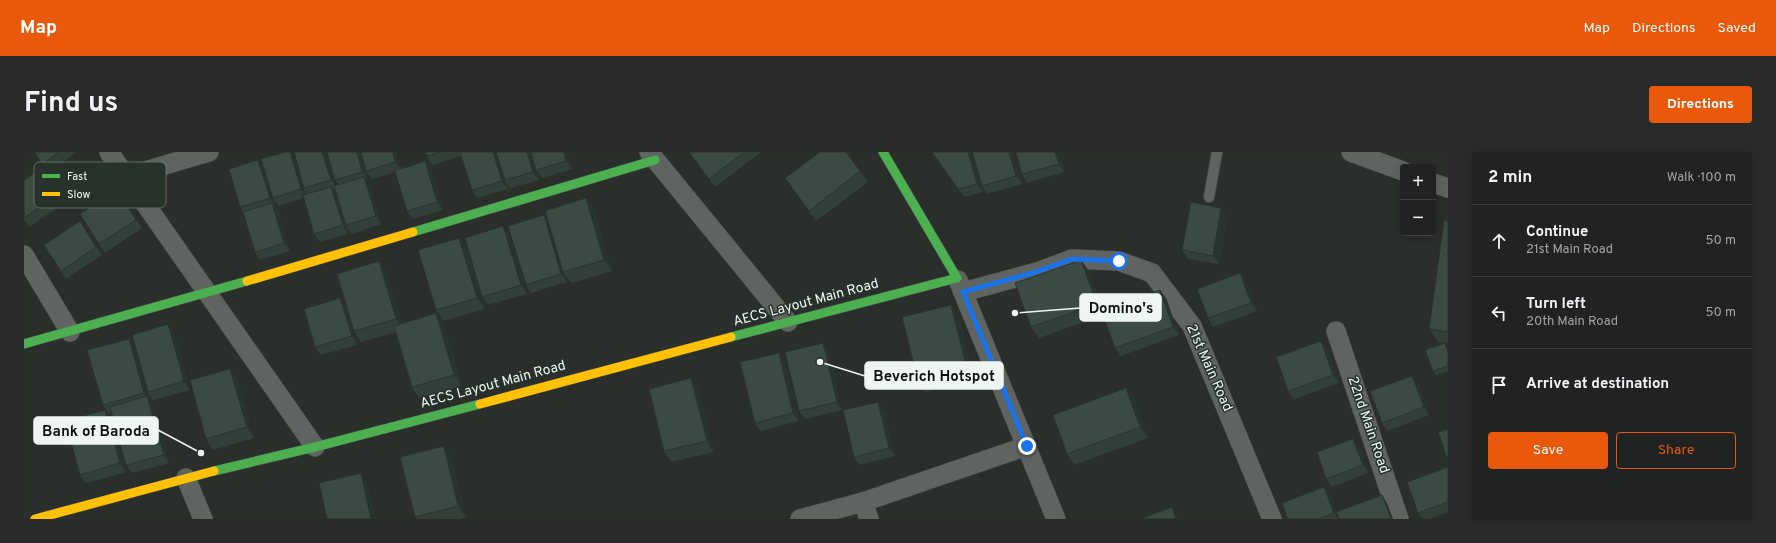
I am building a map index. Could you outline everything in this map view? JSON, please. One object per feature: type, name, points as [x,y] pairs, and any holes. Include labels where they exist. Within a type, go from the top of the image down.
[{"type":"street","points":[[109,152],[115,162]]},
{"type":"street","points":[[166,165],[209,152]]},
{"type":"street","points":[[883,152],[960,285],[1056,519]]},
{"type":"street","points":[[1351,152],[1400,171]]},
{"type":"street","points":[[24,344],[207,293],[652,156],[788,322]]},
{"type":"street","points":[[1436,184],[1448,188]]},
{"type":"street","points":[[147,208],[315,447]]},
{"type":"street","points":[[24,255],[70,332]]},
{"type":"street","name":"21st Main Road","points":[[960,285],[1036,272],[1072,259],[1119,261],[1152,273],[1192,326],[1272,519]]},
{"type":"street","name":"AECS Layout Main Road","points":[[35,519],[186,478],[315,447],[788,322],[960,285]]},
{"type":"street","name":"22nd Main Road","points":[[1336,332],[1400,519]]},
{"type":"street","points":[[800,519],[866,510],[1027,446]]},
{"type":"street","points":[[186,478],[203,519]]},
{"type":"lane","points":[[1209,197],[1217,152]]},
{"type":"building","points":[[34,152],[59,152],[45,162],[41,162]]},
{"type":"building","points":[[290,152],[301,189],[273,198],[261,159]]},
{"type":"building","points":[[294,152],[322,152],[331,180],[304,188]]},
{"type":"building","points":[[327,152],[357,152],[362,172],[335,180]]},
{"type":"building","points":[[361,152],[393,152],[395,162],[366,171]]},
{"type":"building","points":[[425,152],[441,152],[427,156]]},
{"type":"building","points":[[460,152],[493,152],[502,181],[472,190]]},
{"type":"building","points":[[496,152],[527,152],[533,172],[505,180]]},
{"type":"building","points":[[531,152],[564,152],[566,161],[536,170]]},
{"type":"building","points":[[689,152],[745,152],[709,179]]},
{"type":"building","points":[[820,152],[846,152],[860,171],[809,211],[785,178]]},
{"type":"building","points":[[932,152],[968,152],[977,184],[958,189]]},
{"type":"building","points":[[972,152],[1009,152],[1016,176],[982,186]]},
{"type":"building","points":[[1016,152],[1055,152],[1059,164],[1022,174]]},
{"type":"building","points":[[258,160],[270,198],[240,207],[229,169]]},
{"type":"building","points":[[425,161],[437,202],[407,211],[395,171]]},
{"type":"building","points":[[34,173],[34,208],[39,208],[24,218],[24,180]]},
{"type":"building","points":[[364,177],[376,216],[346,225],[334,186]]},
{"type":"building","points":[[331,187],[343,225],[314,234],[303,195]]},
{"type":"building","points":[[586,198],[604,260],[563,272],[545,211]]},
{"type":"building","points":[[1191,202],[1221,208],[1213,256],[1182,250]]},
{"type":"building","points":[[272,203],[284,243],[255,252],[243,212]]},
{"type":"building","points":[[89,208],[128,208],[136,220],[99,244],[80,214]]},
{"type":"building","points":[[544,215],[561,274],[526,285],[508,226]]},
{"type":"building","points":[[1444,220],[1448,221],[1448,332],[1429,329]]},
{"type":"building","points":[[80,221],[96,247],[61,271],[44,245]]},
{"type":"building","points":[[503,226],[521,285],[482,297],[465,238]]},
{"type":"building","points":[[459,238],[477,298],[436,310],[418,250]]},
{"type":"building","points":[[1081,260],[1097,304],[1031,327],[1015,283]]},
{"type":"building","points":[[379,261],[396,319],[354,331],[337,274]]},
{"type":"building","points":[[1240,273],[1251,303],[1208,318],[1197,289]]},
{"type":"building","points":[[1160,290],[1173,327],[1115,348],[1102,312]]},
{"type":"building","points":[[340,298],[352,336],[315,347],[304,309]]},
{"type":"building","points":[[951,305],[967,369],[918,381],[902,317]]},
{"type":"building","points":[[436,313],[454,375],[412,387],[394,326]]},
{"type":"building","points":[[168,324],[184,381],[148,392],[132,335]]},
{"type":"building","points":[[129,339],[144,393],[103,405],[87,350]]},
{"type":"building","points":[[1321,341],[1333,375],[1288,391],[1276,357]]},
{"type":"building","points":[[823,343],[837,402],[799,411],[785,352]]},
{"type":"building","points":[[1445,343],[1448,352],[1448,366],[1433,371],[1425,350]]},
{"type":"building","points":[[779,353],[793,413],[755,423],[740,362]]},
{"type":"building","points":[[230,369],[247,427],[206,439],[190,380]]},
{"type":"building","points":[[1412,376],[1424,407],[1382,423],[1370,391]]},
{"type":"building","points":[[691,378],[707,441],[664,451],[649,389]]},
{"type":"building","points":[[1126,388],[1140,427],[1067,454],[1053,415]]},
{"type":"building","points":[[147,396],[164,455],[126,465],[110,407]]},
{"type":"building","points":[[878,402],[889,448],[854,457],[843,410]]},
{"type":"building","points":[[105,410],[120,463],[80,475],[65,421]]},
{"type":"building","points":[[1448,429],[1448,460],[1438,432]]},
{"type":"building","points":[[1353,439],[1363,465],[1326,479],[1317,452]]},
{"type":"building","points":[[444,446],[458,506],[415,517],[400,457]]},
{"type":"building","points":[[1448,467],[1448,502],[1418,513],[1407,482]]},
{"type":"building","points":[[361,473],[371,519],[327,519],[319,483]]},
{"type":"building","points":[[1324,487],[1334,513],[1319,519],[1288,519],[1282,503]]},
{"type":"building","points":[[1382,495],[1391,519],[1339,519],[1336,512]]},
{"type":"building","points":[[1172,507],[1176,519],[1140,519]]},
{"type":"traffic: fast","points":[[731,337],[957,278],[883,152]]},
{"type":"traffic: fast","points":[[413,232],[655,160]]},
{"type":"traffic: fast","points":[[24,344],[247,281]]},
{"type":"traffic: fast","points":[[214,471],[315,447],[480,404]]},
{"type":"traffic: slow","points":[[247,281],[413,232]]},
{"type":"traffic: slow","points":[[480,404],[731,337]]},
{"type":"traffic: slow","points":[[35,519],[214,471]]},
{"type":"place","name":"Domino's","points":[[1015,313]]},
{"type":"place","name":"Beverich Hotspot","points":[[820,362]]},
{"type":"place","name":"Bank of Baroda","points":[[201,453]]},
{"type":"route","points":[[1027,446],[963,292],[1036,272],[1072,259],[1119,261]]}]
